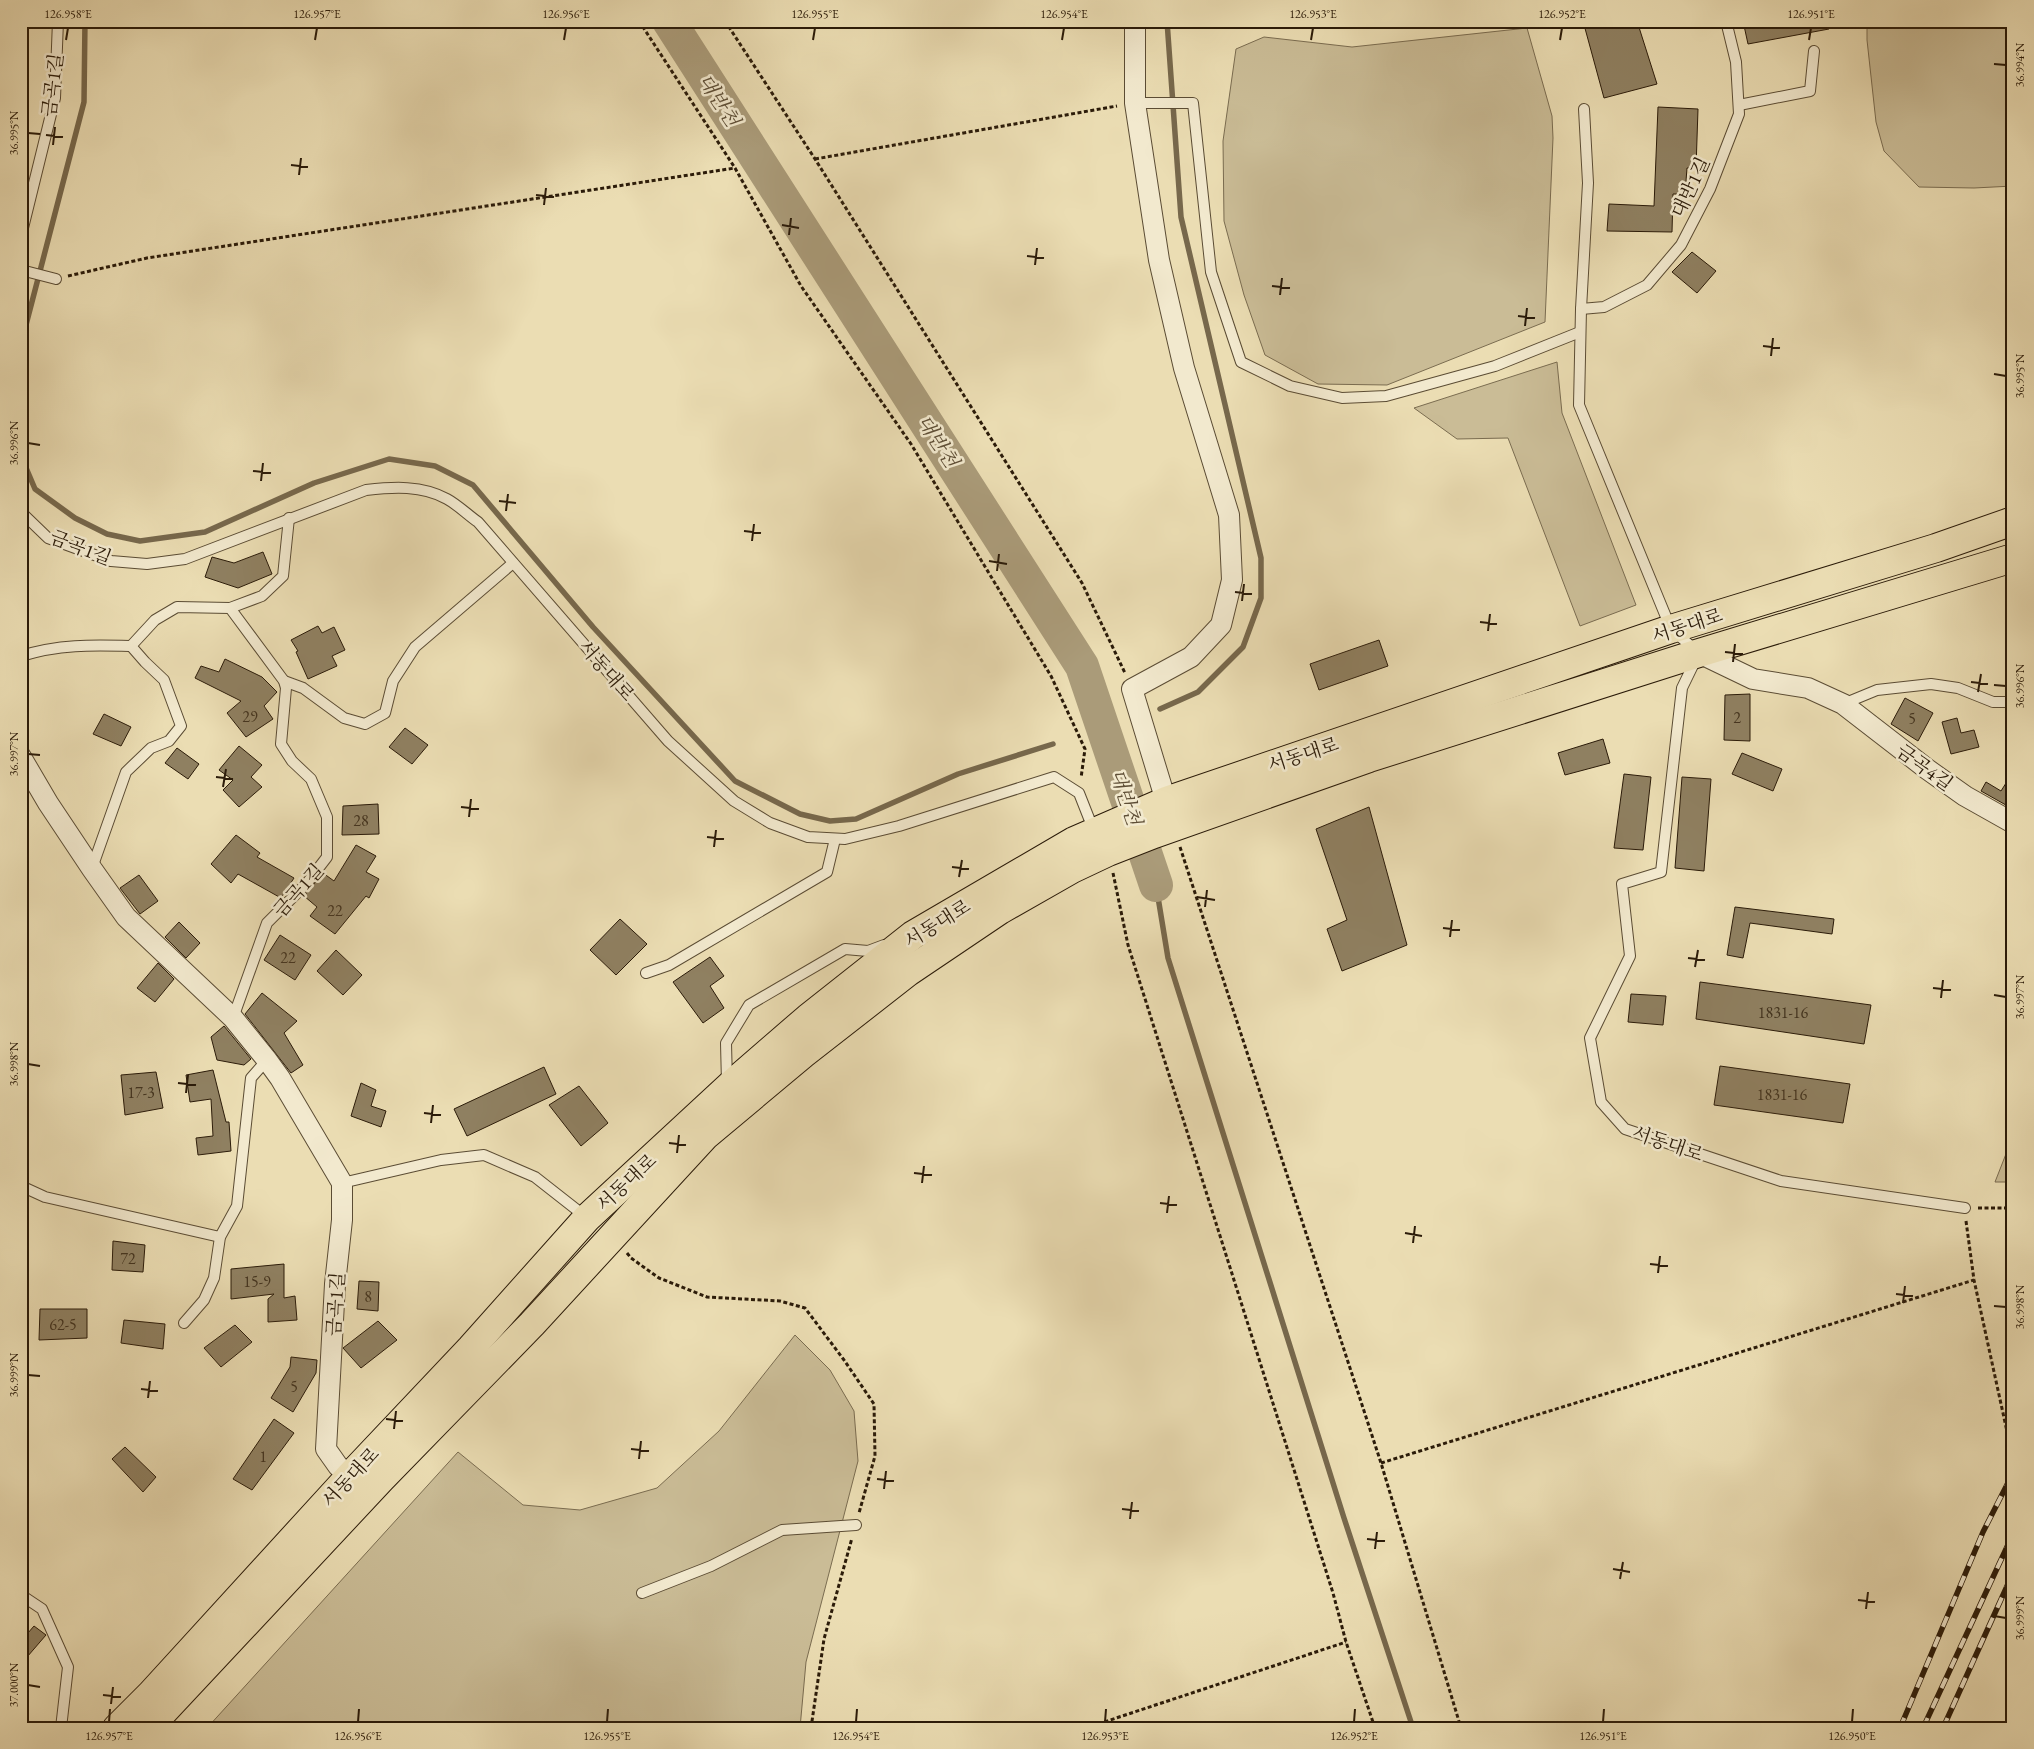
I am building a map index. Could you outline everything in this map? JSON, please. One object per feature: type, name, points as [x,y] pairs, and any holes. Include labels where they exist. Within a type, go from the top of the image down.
[{"type":"main road","name":"서동대로","points":[[117,1728],[360,1484],[532,1324],[613,1233],[705,1136],[803,1054],[908,972],[1000,910],[1072,869],[1107,840],[1161,817],[1671,629],[1936,548],[2013,521]]},
{"type":"main road","name":"서동대로","points":[[1161,817],[1368,758],[1699,653],[2013,558]]},
{"type":"main road","name":"서동대로","points":[[148,1728],[360,1484],[471,1348],[587,1218],[727,1088],[808,1018],[913,935],[1074,841],[1107,840]]},
{"type":"street","points":[[1135,21],[1135,103],[1159,260],[1184,368],[1228,515],[1232,580],[1221,624],[1191,657],[1132,689],[1161,817]]},
{"type":"street","name":"금곡4길","points":[[1699,653],[1753,679],[1808,688],[1843,704],[1935,775],[1965,796],[2013,823]]},
{"type":"street","points":[[21,757],[48,802],[126,917],[233,1018],[267,1060],[280,1078],[342,1183]]},
{"type":"street","name":"금곡1길","points":[[342,1183],[342,1220],[335,1284],[326,1449],[338,1466],[360,1484]]},
{"type":"lane","name":"금곡1길","points":[[21,236],[54,98],[58,21]]},
{"type":"lane","name":"대반1길","points":[[1581,309],[1604,307],[1647,284],[1681,245],[1710,190],[1739,114],[1736,62],[1726,21]]},
{"type":"lane","points":[[1739,105],[1810,90],[1814,51]]},
{"type":"lane","points":[[1135,103],[1193,103],[1211,272],[1241,362],[1290,386],[1342,398],[1386,396],[1495,366],[1580,332]]},
{"type":"lane","points":[[1584,109],[1588,183],[1580,332],[1579,405],[1671,629],[1699,653]]},
{"type":"lane","points":[[21,270],[56,279]]},
{"type":"lane","name":"서동대로","points":[[288,518],[366,490],[419,488],[446,498],[478,522],[668,740],[734,801],[770,822],[808,837],[845,839],[898,826],[1054,777],[1079,793]]},
{"type":"lane","name":"금곡1길","points":[[21,512],[48,538],[111,561],[147,564],[186,559],[288,518]]},
{"type":"lane","points":[[131,646],[155,620],[178,607],[230,608],[262,596],[283,576],[288,518]]},
{"type":"lane","points":[[230,608],[284,681],[303,688],[344,718],[365,724],[385,713],[392,681],[415,647],[513,562]]},
{"type":"lane","points":[[21,656],[38,651],[81,644],[131,646],[164,680],[181,726],[169,741],[151,748],[126,772],[92,869]]},
{"type":"lane","name":"서동대로","points":[[1699,653],[1682,688],[1661,872],[1622,884],[1630,956],[1590,1038],[1601,1102],[1625,1129],[1780,1181],[1965,1208]]},
{"type":"lane","name":"금곡1길","points":[[233,1018],[268,923],[307,883],[327,857],[327,817],[311,779],[292,761],[282,744],[286,688],[284,681]]},
{"type":"lane","points":[[1843,704],[1877,690],[1932,684],[1958,688],[1993,702],[2013,702]]},
{"type":"lane","points":[[1079,793],[1107,840]]},
{"type":"lane","points":[[646,973],[669,965],[827,872],[835,839]]},
{"type":"lane","points":[[727,1088],[726,1043],[748,1005],[845,950],[868,951],[913,935]]},
{"type":"lane","points":[[184,1324],[204,1300],[214,1278],[220,1237],[238,1206],[251,1078],[267,1060]]},
{"type":"lane","points":[[342,1183],[441,1160],[484,1155],[535,1177],[587,1218]]},
{"type":"lane","points":[[21,1186],[45,1197],[220,1237]]},
{"type":"lane","points":[[642,1593],[711,1566],[782,1530],[856,1525]]},
{"type":"lane","points":[[21,1595],[42,1609],[68,1667],[61,1728]]},
{"type":"path","points":[[639,21],[735,168],[801,286],[910,444],[1051,676],[1085,749],[1079,793]]},
{"type":"path","points":[[724,21],[815,159],[1082,583],[1132,689]]},
{"type":"path","points":[[815,159],[1135,103]]},
{"type":"path","points":[[56,279],[147,258],[735,168]]},
{"type":"path","points":[[1161,817],[1381,1463],[1461,1728]]},
{"type":"path","points":[[1107,840],[1128,945],[1327,1574],[1346,1642],[1375,1728]]},
{"type":"path","points":[[2013,1208],[1965,1208],[1974,1280],[2013,1459]]},
{"type":"path","points":[[613,1233],[631,1258],[660,1278],[707,1297],[780,1301],[805,1308],[874,1404],[875,1456],[824,1639],[811,1728]]},
{"type":"path","points":[[1381,1463],[1974,1280]]},
{"type":"path","points":[[1086,1728],[1346,1642]]},
{"type":"shaded area","points":[[1867,21],[2013,21],[2013,186],[1974,188],[1919,187],[1884,151],[1876,122],[1867,40]]},
{"type":"shaded area","points":[[1527,28],[1552,116],[1553,138],[1545,322],[1387,385],[1318,384],[1265,355],[1244,295],[1224,221],[1223,141],[1236,49],[1264,37],[1352,47]]},
{"type":"shaded area","points":[[1557,362],[1562,413],[1636,605],[1580,626],[1508,438],[1457,439],[1414,408]]},
{"type":"shaded area","points":[[2013,1136],[2013,1182],[1995,1182]]},
{"type":"shaded area","points":[[795,1335],[830,1370],[854,1411],[858,1461],[806,1662],[800,1728],[207,1728],[458,1452],[523,1505],[580,1510],[657,1488],[719,1431]]},
{"type":"building","points":[[1583,21],[1637,21],[1657,84],[1604,98]]},
{"type":"building","points":[[1743,21],[1829,21],[1829,29],[1748,44]]},
{"type":"building","points":[[1658,107],[1698,109],[1696,168],[1687,168],[1685,194],[1673,194],[1672,232],[1607,231],[1609,204],[1654,206]]},
{"type":"building","points":[[1692,252],[1716,271],[1697,293],[1672,272]]},
{"type":"building","points":[[263,552],[272,574],[238,588],[205,577],[212,557],[234,563]]},
{"type":"building","points":[[318,626],[322,633],[334,627],[345,650],[332,656],[337,666],[308,679],[296,652],[298,651],[291,640]]},
{"type":"building","points":[[1379,640],[1388,666],[1319,690],[1310,664]]},
{"type":"building","points":[[225,659],[262,677],[277,692],[264,706],[273,719],[246,737],[227,713],[241,701],[195,678],[201,666],[219,672]]},
{"type":"building","points":[[1750,694],[1750,741],[1724,740],[1725,695]]},
{"type":"building","points":[[1905,698],[1933,713],[1918,741],[1891,724]]},
{"type":"building","points":[[104,714],[131,727],[121,746],[93,734]]},
{"type":"building","points":[[1957,718],[1961,733],[1974,730],[1979,747],[1951,754],[1942,722]]},
{"type":"building","points":[[405,728],[428,745],[412,764],[389,747]]},
{"type":"building","points":[[1603,739],[1610,763],[1565,775],[1558,753]]},
{"type":"building","points":[[239,746],[262,765],[251,777],[262,787],[239,807],[223,790],[233,780],[219,770]]},
{"type":"building","points":[[177,748],[199,764],[188,779],[165,763]]},
{"type":"building","points":[[1742,753],[1782,769],[1773,791],[1732,774]]},
{"type":"building","points":[[2013,772],[2013,809],[1981,791],[1986,782],[2001,791]]},
{"type":"building","points":[[1624,774],[1651,777],[1643,850],[1614,848]]},
{"type":"building","points":[[1682,777],[1711,779],[1704,871],[1675,868]]},
{"type":"building","points":[[378,804],[379,834],[342,835],[343,806]]},
{"type":"building","points":[[1369,807],[1407,945],[1342,971],[1327,929],[1347,920],[1316,829]]},
{"type":"building","points":[[236,835],[260,853],[257,857],[294,878],[281,898],[238,874],[231,883],[211,864]]},
{"type":"building","points":[[356,845],[376,856],[366,872],[379,879],[369,898],[366,896],[335,934],[310,916],[317,907],[304,896],[323,873],[334,881]]},
{"type":"building","points":[[139,875],[158,901],[140,914],[120,888]]},
{"type":"building","points":[[1735,907],[1834,919],[1832,934],[1750,923],[1743,958],[1727,955]]},
{"type":"building","points":[[620,919],[647,944],[616,975],[590,950]]},
{"type":"building","points":[[179,922],[200,943],[186,958],[165,937]]},
{"type":"building","points":[[280,935],[311,955],[295,980],[264,960]]},
{"type":"building","points":[[336,950],[362,975],[343,995],[317,971]]},
{"type":"building","points":[[710,957],[724,976],[710,986],[724,1008],[703,1023],[673,982]]},
{"type":"building","points":[[158,963],[174,979],[155,1002],[137,988]]},
{"type":"building","points":[[1700,982],[1871,1005],[1864,1044],[1696,1019]]},
{"type":"building","points":[[262,993],[297,1021],[284,1033],[303,1065],[291,1073],[245,1014]]},
{"type":"building","points":[[1631,994],[1666,996],[1663,1025],[1628,1022]]},
{"type":"building","points":[[224,1026],[251,1059],[244,1065],[217,1060],[211,1037]]},
{"type":"building","points":[[1720,1066],[1850,1084],[1843,1123],[1714,1105]]},
{"type":"building","points":[[544,1067],[556,1094],[467,1136],[454,1109]]},
{"type":"building","points":[[213,1070],[226,1122],[229,1122],[231,1151],[198,1155],[196,1138],[213,1136],[211,1099],[190,1102],[186,1075]]},
{"type":"building","points":[[156,1072],[163,1108],[125,1115],[121,1075]]},
{"type":"building","points":[[361,1083],[376,1090],[371,1106],[386,1111],[381,1127],[351,1116]]},
{"type":"building","points":[[579,1086],[608,1123],[581,1146],[549,1105]]},
{"type":"building","points":[[113,1241],[145,1245],[143,1272],[112,1270]]},
{"type":"building","points":[[284,1264],[284,1298],[295,1296],[297,1320],[268,1322],[268,1299],[274,1294],[231,1299],[231,1269]]},
{"type":"building","points":[[359,1281],[379,1282],[378,1311],[357,1309]]},
{"type":"building","points":[[40,1309],[87,1309],[87,1338],[39,1340]]},
{"type":"building","points":[[124,1320],[165,1324],[163,1349],[121,1343]]},
{"type":"building","points":[[378,1321],[397,1340],[361,1368],[343,1348]]},
{"type":"building","points":[[235,1325],[252,1342],[221,1367],[204,1348]]},
{"type":"building","points":[[291,1357],[317,1360],[316,1373],[293,1412],[271,1398],[290,1367]]},
{"type":"building","points":[[274,1419],[294,1433],[252,1490],[233,1479]]},
{"type":"building","points":[[125,1447],[156,1477],[143,1492],[112,1459]]},
{"type":"building","points":[[34,1626],[46,1635],[21,1664],[21,1641]]},
{"type":"waterway","points":[[21,344],[84,102],[85,21]]},
{"type":"waterway","name":"대반천","points":[[669,21],[1082,666],[1156,885]]},
{"type":"waterway","points":[[1160,709],[1198,692],[1243,647],[1261,598],[1261,558],[1181,217],[1167,21]]},
{"type":"waterway","points":[[21,456],[35,489],[75,518],[107,534],[140,541],[205,532],[314,483],[389,459],[435,466],[473,485],[593,627],[735,781],[800,814],[830,821],[856,819],[958,774],[1053,744]]},
{"type":"waterway","points":[[1156,885],[1168,958],[1344,1518],[1413,1728]]},
{"type":"railway","points":[[1900,1728],[1983,1532],[2013,1473]]},
{"type":"railway","points":[[1923,1728],[2013,1534]]},
{"type":"railway","points":[[1943,1728],[2013,1573]]}]
